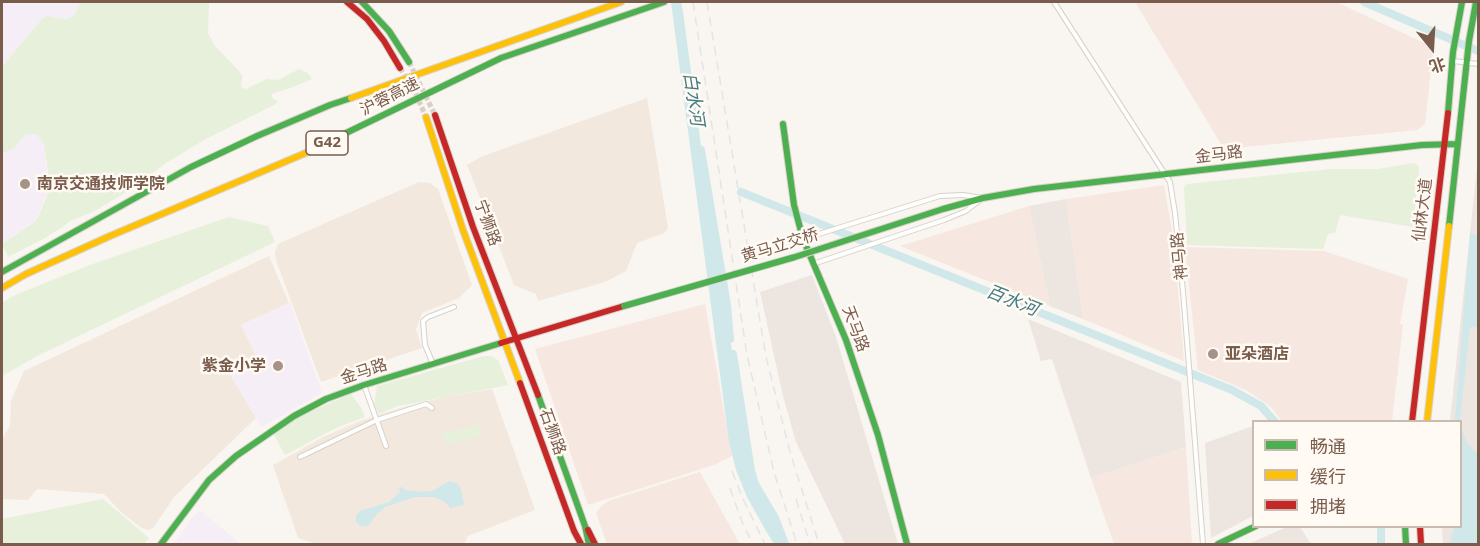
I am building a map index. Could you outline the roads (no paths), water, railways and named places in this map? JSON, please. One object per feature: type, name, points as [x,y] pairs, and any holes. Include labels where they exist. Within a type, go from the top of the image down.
[{"type":"main road","points":[[347,2],[367,19],[384,41],[400,68]]},
{"type":"main road","points":[[362,2],[389,31],[409,62]]},
{"type":"main road","name":"沪蓉高速","points":[[2,272],[191,167],[257,136],[330,105],[621,2]]},
{"type":"main road","name":"沪蓉高速","points":[[2,288],[26,274],[110,236],[308,152],[501,58],[664,2]]},
{"type":"main road","name":"仙林大道","points":[[1412,420],[1445,143],[1453,52],[1462,2]]},
{"type":"main road","name":"仙林大道","points":[[1427,420],[1469,41],[1476,2]]},
{"type":"main road","name":"宁狮路","points":[[435,115],[516,339]]},
{"type":"main road","name":"宁狮路","points":[[426,117],[505,342]]},
{"type":"main road","name":"天马路","points":[[783,124],[794,205],[803,239],[846,340],[866,397],[907,544]]},
{"type":"main road","name":"金马路","points":[[943,209],[983,198],[1034,189],[1445,143],[1458,144]]},
{"type":"main road","name":"黄马立交桥","points":[[624,306],[795,256],[943,209]]},
{"type":"main road","name":"金马路","points":[[161,544],[209,480],[236,456],[294,416],[326,399],[364,385],[624,306]]},
{"type":"main road","name":"石狮路","points":[[516,339],[555,438],[589,544]]},
{"type":"main road","name":"石狮路","points":[[505,342],[574,531],[581,544]]},
{"type":"main road","name":"石狮路","points":[[585,526],[596,544]]},
{"type":"main road","points":[[1218,544],[1252,528]]},
{"type":"main road","points":[[1405,528],[1406,544]]},
{"type":"main road","points":[[1419,528],[1421,544]]},
{"type":"main road","name":"石狮路","points":[[574,531],[576,544]]},
{"type":"street","name":"神马路","points":[[1054,2],[1166,175],[1172,189],[1203,544]]},
{"type":"street","points":[[1453,61],[1467,60],[1479,64]]},
{"type":"street","name":"金马路","points":[[803,239],[940,196],[963,195],[983,198]]},
{"type":"street","name":"金马路","points":[[813,264],[944,220],[966,211],[983,198]]},
{"type":"street","points":[[433,365],[425,345],[423,321],[454,307]]},
{"type":"street","points":[[364,385],[386,446]]},
{"type":"street","points":[[300,457],[377,420],[426,404],[432,408]]},
{"type":"water","name":"白水河","points":[[671,2],[681,2],[683,12],[707,190],[750,467],[761,497],[788,544],[774,544],[766,531],[747,497],[736,470],[729,442]]},
{"type":"water","points":[[1470,233],[1478,236],[1478,335],[1477,327],[1470,327],[1460,420],[1455,420]]},
{"type":"water","points":[[1462,431],[1468,444],[1478,454],[1478,544],[1450,544],[1454,528],[1462,528]]},
{"type":"water","points":[[450,481],[458,484],[461,489],[464,505],[451,509],[445,502],[434,497],[415,497],[385,507],[368,526],[361,526],[356,522],[356,516],[360,511],[389,502],[400,492],[399,488],[423,492],[432,491]]},
{"type":"waterway","points":[[1364,2],[1478,51]]},
{"type":"waterway","points":[[701,150],[727,305],[730,339]]},
{"type":"waterway","name":"百水河","points":[[741,192],[1232,390],[1261,406],[1273,420]]},
{"type":"waterway","points":[[733,354],[751,471],[755,484],[775,518],[785,544]]},
{"type":"waterway","name":"百水河","points":[[1381,528],[1381,544]]},
{"type":"tunnel","points":[[409,62],[435,115]]},
{"type":"tunnel","points":[[400,68],[414,90],[426,117]]},
{"type":"railway","points":[[693,2],[747,355],[774,472],[797,544]]},
{"type":"railway","points":[[707,2],[766,357],[790,452],[819,544]]},
{"type":"railway","points":[[732,471],[765,544]]},
{"type":"railway","points":[[730,488],[742,522],[753,544]]},
{"type":"railway","points":[[796,499],[810,544]]},
{"type":"place","name":"南京交通技师学院","points":[[25,184]]},
{"type":"place","name":"亚朵酒店","points":[[1213,354]]},
{"type":"place","name":"紫金小学","points":[[278,366]]}]
